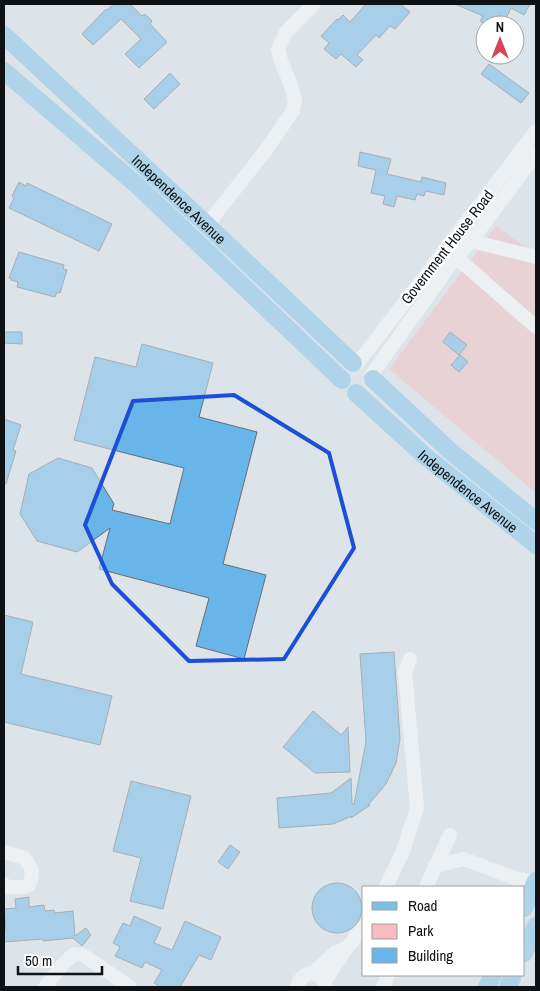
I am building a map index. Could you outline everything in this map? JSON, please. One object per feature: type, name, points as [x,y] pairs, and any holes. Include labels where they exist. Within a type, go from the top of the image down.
[{"type":"main road","name":"Independence Avenue","points":[[4,35],[355,363]]},
{"type":"main road","name":"Independence Avenue","points":[[4,71],[138,186],[342,380]]},
{"type":"main road","points":[[355,363],[367,366],[372,376],[367,390],[356,393],[347,389],[342,380],[343,372],[349,365],[355,363]]},
{"type":"main road","name":"Independence Avenue","points":[[372,376],[450,451],[536,522]]},
{"type":"main road","name":"Independence Avenue","points":[[356,393],[425,456],[536,545]]},
{"type":"main road","points":[[525,906],[536,881]]},
{"type":"main road","points":[[525,951],[536,926]]},
{"type":"street","points":[[207,225],[265,151],[293,111],[295,101],[278,49],[286,32],[314,4]]},
{"type":"street","name":"Government House Road","points":[[355,363],[536,132]]},
{"type":"street","name":"Government House Road","points":[[372,376],[456,257],[536,154]]},
{"type":"street","points":[[470,241],[536,257]]},
{"type":"street","points":[[456,257],[536,327]]},
{"type":"street","points":[[386,886],[403,851],[417,808],[405,672],[410,658]]},
{"type":"street","points":[[426,886],[450,836],[464,859]]},
{"type":"street","points":[[4,852],[25,858],[32,868],[33,876],[29,885],[23,887],[7,887],[4,884]]},
{"type":"street","points":[[435,866],[464,859],[517,878],[536,881]]},
{"type":"street","points":[[297,987],[304,975],[321,980],[362,929]]},
{"type":"street","points":[[45,987],[63,964],[74,954],[82,955],[89,959],[130,987]]},
{"type":"highlighted area","points":[[234,395],[329,453],[354,548],[284,659],[189,661],[112,584],[85,525],[133,401]]},
{"type":"green space","points":[[496,226],[536,254],[536,493],[389,369]]},
{"type":"building","points":[[114,4],[130,4],[142,16],[145,14],[152,21],[150,24],[167,42],[139,68],[125,54],[141,39],[121,19],[93,45],[82,34],[106,9]]},
{"type":"building","points":[[366,4],[400,4],[410,12],[395,29],[390,26],[379,38],[376,35],[357,55],[363,60],[356,67],[341,54],[336,59],[324,49],[329,43],[321,36],[343,15],[350,22]]},
{"type":"building","points":[[455,4],[530,4],[524,15],[511,8],[508,15],[481,15]]},
{"type":"building","points":[[488,65],[490,65],[529,93],[521,103],[481,74]]},
{"type":"building","points":[[170,73],[180,84],[154,109],[144,99]]},
{"type":"building","points":[[360,152],[391,159],[387,174],[421,182],[422,177],[446,183],[444,195],[426,191],[424,196],[417,194],[415,200],[397,196],[394,207],[383,204],[385,196],[371,193],[376,170],[358,166]]},
{"type":"building","points":[[19,182],[26,186],[27,183],[112,224],[99,251],[9,208],[14,198],[12,196]]},
{"type":"building","points":[[19,252],[64,265],[63,269],[67,270],[60,293],[57,292],[55,297],[17,287],[18,282],[9,278]]},
{"type":"building","points":[[4,332],[22,332],[22,344],[4,343]]},
{"type":"building","points":[[450,332],[467,345],[459,355],[443,342]]},
{"type":"building","points":[[142,344],[213,363],[199,417],[257,432],[223,564],[266,575],[244,659],[196,646],[209,598],[99,569],[110,528],[77,552],[37,541],[20,514],[29,474],[58,458],[92,468],[114,504],[112,510],[170,524],[184,468],[74,440],[95,357],[136,367]]},
{"type":"building","points":[[460,355],[468,362],[459,372],[451,365]]},
{"type":"building","points":[[4,419],[21,425],[13,450],[16,451],[6,484],[4,484]]},
{"type":"building","points":[[4,615],[33,622],[21,674],[112,696],[100,745],[4,722]]},
{"type":"building","points":[[394,652],[400,739],[396,763],[386,784],[368,805],[370,805],[351,818],[352,816],[333,824],[279,828],[277,798],[331,793],[351,778],[352,804],[354,804],[366,742],[360,654]]},
{"type":"building","points":[[313,711],[341,735],[348,727],[350,772],[315,773],[283,747]]},
{"type":"building","points":[[131,781],[191,796],[163,909],[130,901],[141,858],[113,851]]},
{"type":"building","points":[[230,845],[240,852],[228,869],[218,862]]},
{"type":"building","points":[[342,883],[355,890],[361,898],[361,918],[355,926],[347,932],[332,933],[319,926],[313,918],[312,903],[319,890],[327,884]]},
{"type":"building","points":[[29,897],[29,907],[44,905],[45,911],[54,910],[55,913],[73,911],[75,936],[86,928],[91,935],[82,946],[73,938],[4,942],[4,930],[6,930],[4,909],[16,908],[15,899]]},
{"type":"building","points":[[134,916],[161,928],[154,943],[172,950],[185,921],[221,937],[211,960],[199,955],[180,987],[161,987],[154,983],[162,970],[145,962],[142,968],[115,956],[120,947],[113,943],[123,923],[130,926]]}]
